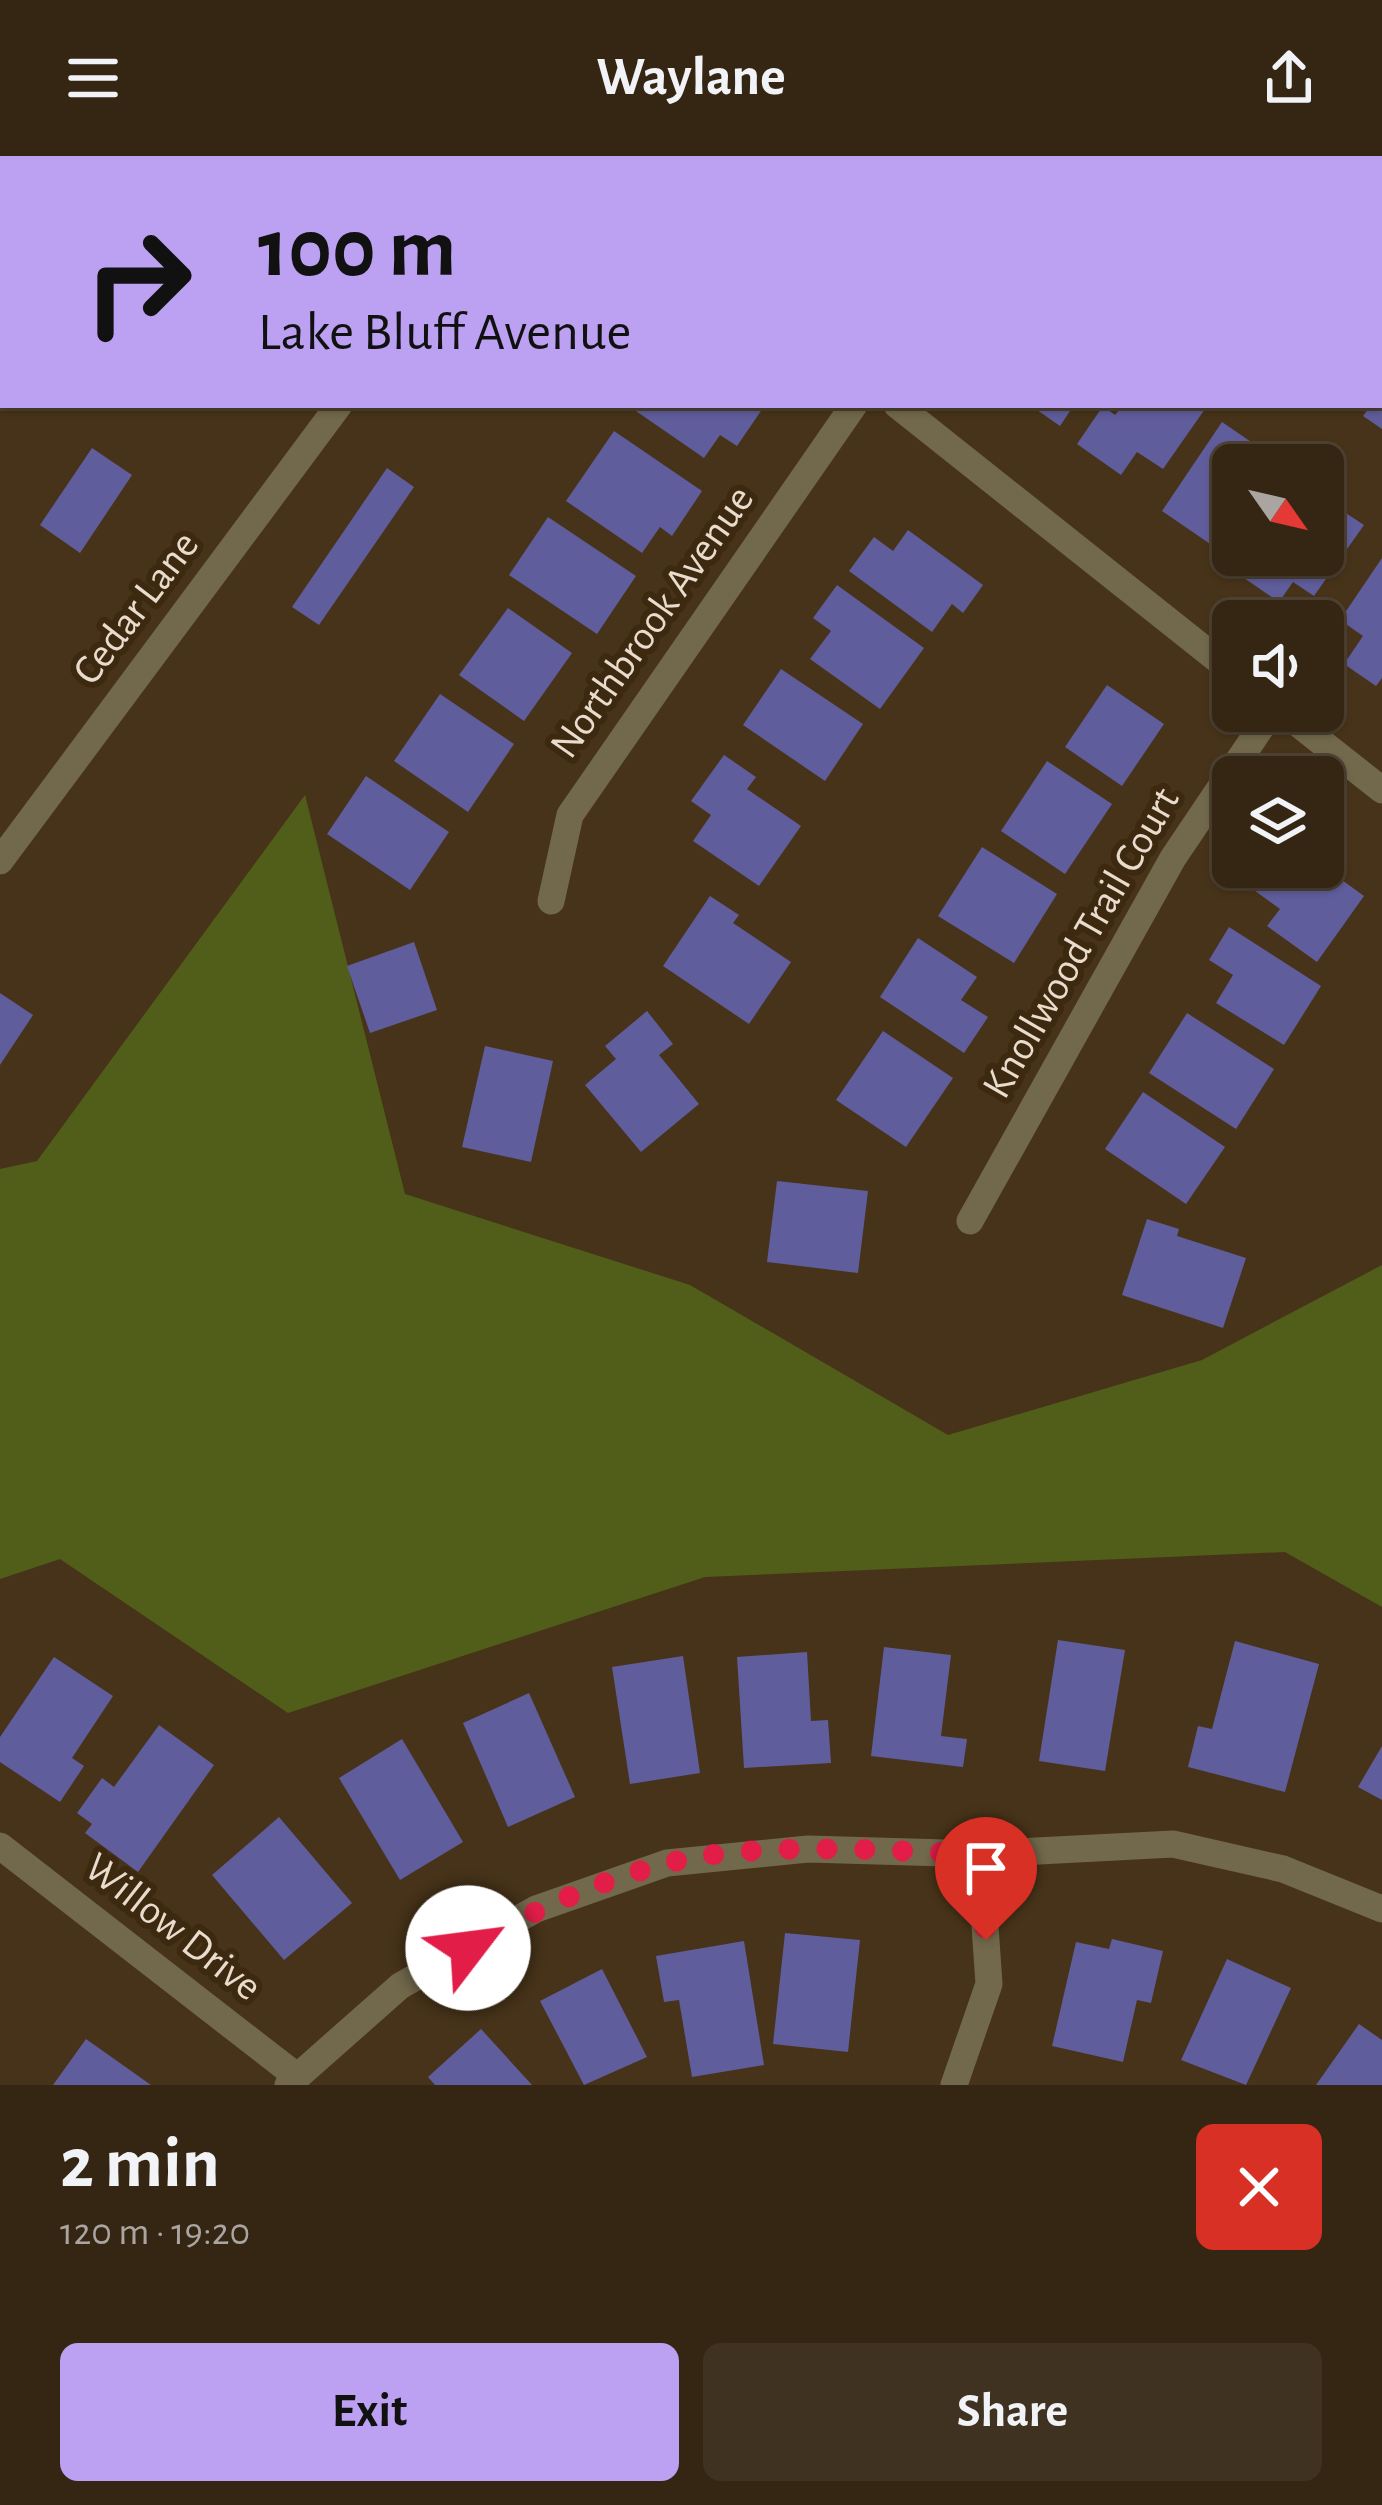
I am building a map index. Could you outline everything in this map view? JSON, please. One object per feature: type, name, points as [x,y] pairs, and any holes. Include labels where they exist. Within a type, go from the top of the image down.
[{"type":"street","name":"Cedar Lane","points":[[0,861],[337,408]]},
{"type":"street","name":"Northbrook Avenue","points":[[551,902],[570,815],[852,408]]},
{"type":"street","points":[[901,408],[1212,655]]},
{"type":"street","name":"Knollwood Trail Court","points":[[970,1221],[1173,857],[1258,732]]},
{"type":"street","points":[[1309,732],[1382,790]]},
{"type":"street","points":[[291,2080],[400,1986],[516,1920],[667,1863],[808,1849],[980,1854],[1174,1844],[1283,1869],[1382,1910]]},
{"type":"street","name":"Willow Drive","points":[[0,1846],[291,2080]]},
{"type":"street","points":[[954,2085],[988,1984],[980,1854]]},
{"type":"green space","points":[[305,795],[405,1194],[690,1285],[948,1435],[1202,1360],[1382,1265],[1382,1607],[1285,1552],[705,1577],[288,1713],[60,1559],[0,1579],[0,1169],[37,1161]]},
{"type":"building","points":[[763,408],[737,446],[720,435],[704,458],[633,409]]},
{"type":"building","points":[[1034,408],[1072,408],[1060,426]]},
{"type":"building","points":[[1102,408],[1115,415],[1121,408],[1205,409],[1163,469],[1137,452],[1121,475],[1077,444]]},
{"type":"building","points":[[1369,408],[1382,408],[1382,429],[1363,416]]},
{"type":"building","points":[[1222,422],[1254,444],[1212,444],[1212,545],[1162,511]]},
{"type":"building","points":[[614,431],[702,491],[672,536],[660,527],[642,553],[566,501]]},
{"type":"building","points":[[92,448],[132,475],[80,553],[40,525]]},
{"type":"building","points":[[387,468],[414,487],[319,625],[292,607]]},
{"type":"building","points":[[1344,512],[1364,525],[1344,553]]},
{"type":"building","points":[[548,517],[636,576],[597,634],[509,575]]},
{"type":"building","points":[[908,530],[983,585],[963,613],[952,604],[932,632],[849,571],[874,537],[893,551]]},
{"type":"building","points":[[1382,558],[1382,678],[1376,686],[1344,664],[1363,636],[1344,623],[1344,614]]},
{"type":"building","points":[[1328,576],[1314,596],[1293,582],[1280,600],[1244,578]]},
{"type":"building","points":[[837,585],[924,648],[880,709],[810,659],[831,631],[813,618]]},
{"type":"building","points":[[508,608],[572,653],[524,721],[459,675]]},
{"type":"building","points":[[781,669],[863,724],[825,781],[743,725]]},
{"type":"building","points":[[1107,685],[1164,724],[1122,786],[1065,747]]},
{"type":"building","points":[[440,694],[514,744],[468,812],[394,761]]},
{"type":"building","points":[[724,755],[756,777],[747,789],[801,826],[759,886],[693,841],[711,815],[691,801]]},
{"type":"building","points":[[1047,761],[1112,804],[1065,874],[1001,831]]},
{"type":"building","points":[[366,776],[449,832],[410,890],[327,834]]},
{"type":"building","points":[[982,847],[1057,894],[1014,963],[938,916]]},
{"type":"building","points":[[1344,882],[1364,896],[1317,962],[1267,926],[1280,909],[1251,888],[1344,888]]},
{"type":"building","points":[[710,896],[739,915],[733,923],[791,962],[749,1024],[663,966]]},
{"type":"building","points":[[1229,927],[1321,986],[1284,1045],[1216,1003],[1233,975],[1209,960]]},
{"type":"building","points":[[918,938],[977,977],[961,1000],[988,1017],[964,1053],[880,997]]},
{"type":"building","points":[[414,942],[437,1010],[370,1033],[347,966]]},
{"type":"building","points":[[0,993],[33,1015],[0,1065]]},
{"type":"building","points":[[647,1011],[673,1044],[659,1055],[699,1104],[641,1152],[585,1085],[616,1059],[605,1046]]},
{"type":"building","points":[[1187,1013],[1274,1069],[1236,1129],[1149,1073]]},
{"type":"building","points":[[883,1031],[953,1078],[906,1147],[836,1100]]},
{"type":"building","points":[[485,1046],[553,1061],[531,1162],[462,1147]]},
{"type":"building","points":[[1143,1092],[1225,1147],[1186,1204],[1105,1149]]},
{"type":"building","points":[[777,1181],[868,1191],[858,1273],[767,1262]]},
{"type":"building","points":[[1147,1219],[1179,1229],[1177,1236],[1246,1258],[1223,1328],[1122,1295]]},
{"type":"building","points":[[1058,1640],[1125,1650],[1105,1771],[1039,1761]]},
{"type":"building","points":[[1235,1641],[1319,1664],[1285,1792],[1188,1767],[1198,1726],[1212,1729]]},
{"type":"building","points":[[884,1647],[951,1655],[941,1736],[967,1739],[963,1767],[871,1756]]},
{"type":"building","points":[[807,1652],[811,1721],[828,1720],[831,1763],[744,1768],[737,1657]]},
{"type":"building","points":[[683,1656],[700,1773],[630,1784],[612,1667]]},
{"type":"building","points":[[54,1657],[113,1696],[72,1758],[84,1766],[60,1802],[0,1762],[0,1737]]},
{"type":"building","points":[[529,1693],[575,1797],[508,1827],[463,1723]]},
{"type":"building","points":[[159,1725],[214,1765],[138,1872],[85,1833],[92,1824],[77,1813],[102,1778],[114,1787]]},
{"type":"building","points":[[402,1739],[463,1842],[400,1880],[339,1778]]},
{"type":"building","points":[[1382,1746],[1382,1800],[1358,1787]]},
{"type":"building","points":[[279,1817],[352,1903],[284,1960],[212,1875]]},
{"type":"building","points":[[785,1933],[860,1940],[848,2052],[773,2044]]},
{"type":"building","points":[[1112,1939],[1163,1951],[1151,2003],[1137,2000],[1123,2062],[1052,2046],[1076,1942],[1109,1949]]},
{"type":"building","points":[[744,1941],[764,2065],[692,2077],[679,2000],[664,2002],[656,1956]]},
{"type":"building","points":[[1227,1959],[1291,1988],[1246,2085],[1181,2060]]},
{"type":"building","points":[[602,1969],[647,2057],[584,2085],[540,2001]]},
{"type":"building","points":[[1359,2024],[1382,2040],[1382,2085],[1316,2085]]},
{"type":"building","points":[[481,2029],[532,2085],[435,2085],[428,2077]]},
{"type":"building","points":[[86,2039],[151,2085],[53,2085]]},
{"type":"route","points":[[468,1948],[536,1909],[667,1863],[808,1849],[980,1854],[986,1940]]}]
